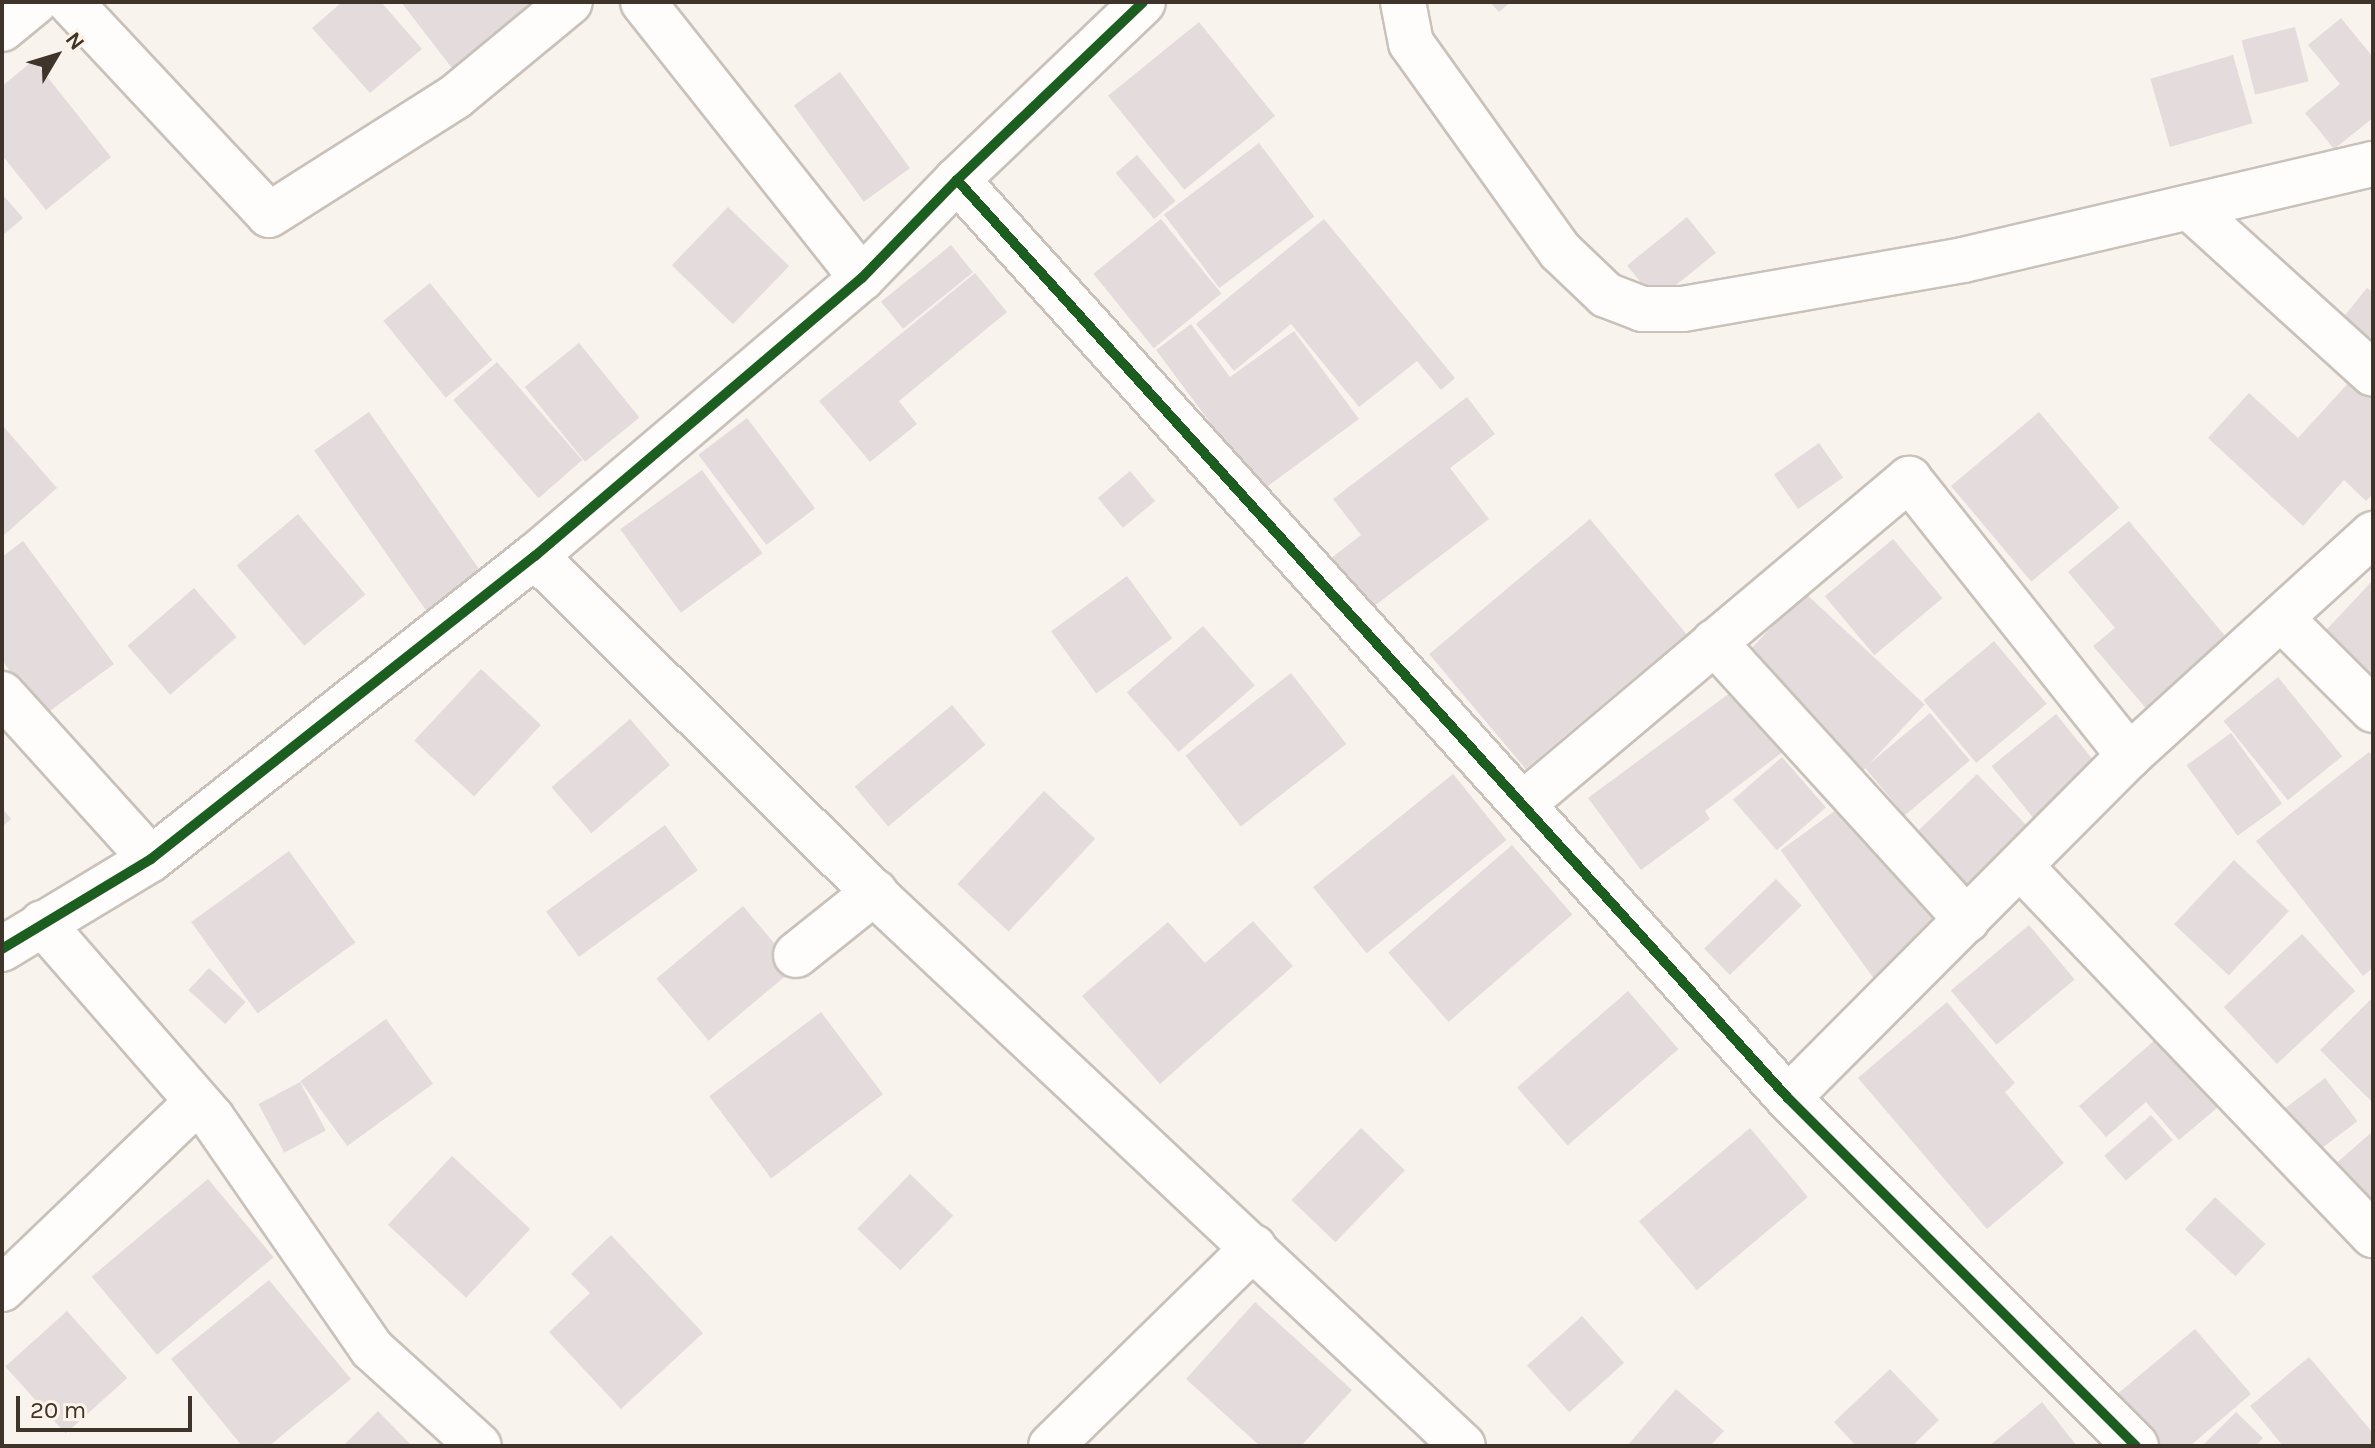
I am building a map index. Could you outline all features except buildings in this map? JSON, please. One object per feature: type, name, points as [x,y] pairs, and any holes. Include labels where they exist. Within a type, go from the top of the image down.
[{"type":"street","points":[[2,29],[35,2]]},
{"type":"street","points":[[70,2],[269,215],[455,97],[570,2]]},
{"type":"street","points":[[643,2],[862,278]]},
{"type":"street","points":[[2,949],[151,859],[535,556],[862,278],[957,180],[1143,2]]},
{"type":"street","points":[[1403,2],[1411,43],[1560,251],[1606,295],[1642,309],[1683,309],[1963,260],[2373,164]]},
{"type":"street","points":[[957,180],[1788,1098],[2136,1446]]},
{"type":"street","points":[[2189,207],[2373,374]]},
{"type":"street","points":[[1523,804],[1909,479],[2129,756]]},
{"type":"street","points":[[1788,1098],[2129,756],[2373,534]]},
{"type":"street","points":[[535,556],[875,892],[1463,1446]]},
{"type":"street","points":[[2281,618],[2373,710]]},
{"type":"street","points":[[1714,642],[1967,920]]},
{"type":"street","points":[[2,694],[151,859]]},
{"type":"street","points":[[2020,866],[2373,1235]]},
{"type":"street","points":[[796,955],[875,892]]},
{"type":"street","points":[[42,923],[212,1118],[372,1349],[479,1446]]},
{"type":"street","points":[[2,1289],[197,1102]]},
{"type":"street","points":[[1051,1446],[1254,1247]]},
{"type":"cycle path","points":[[2,949],[151,859],[535,556],[862,278],[957,180],[1143,2]]},
{"type":"cycle path","points":[[957,180],[1788,1098],[2136,1446]]}]
